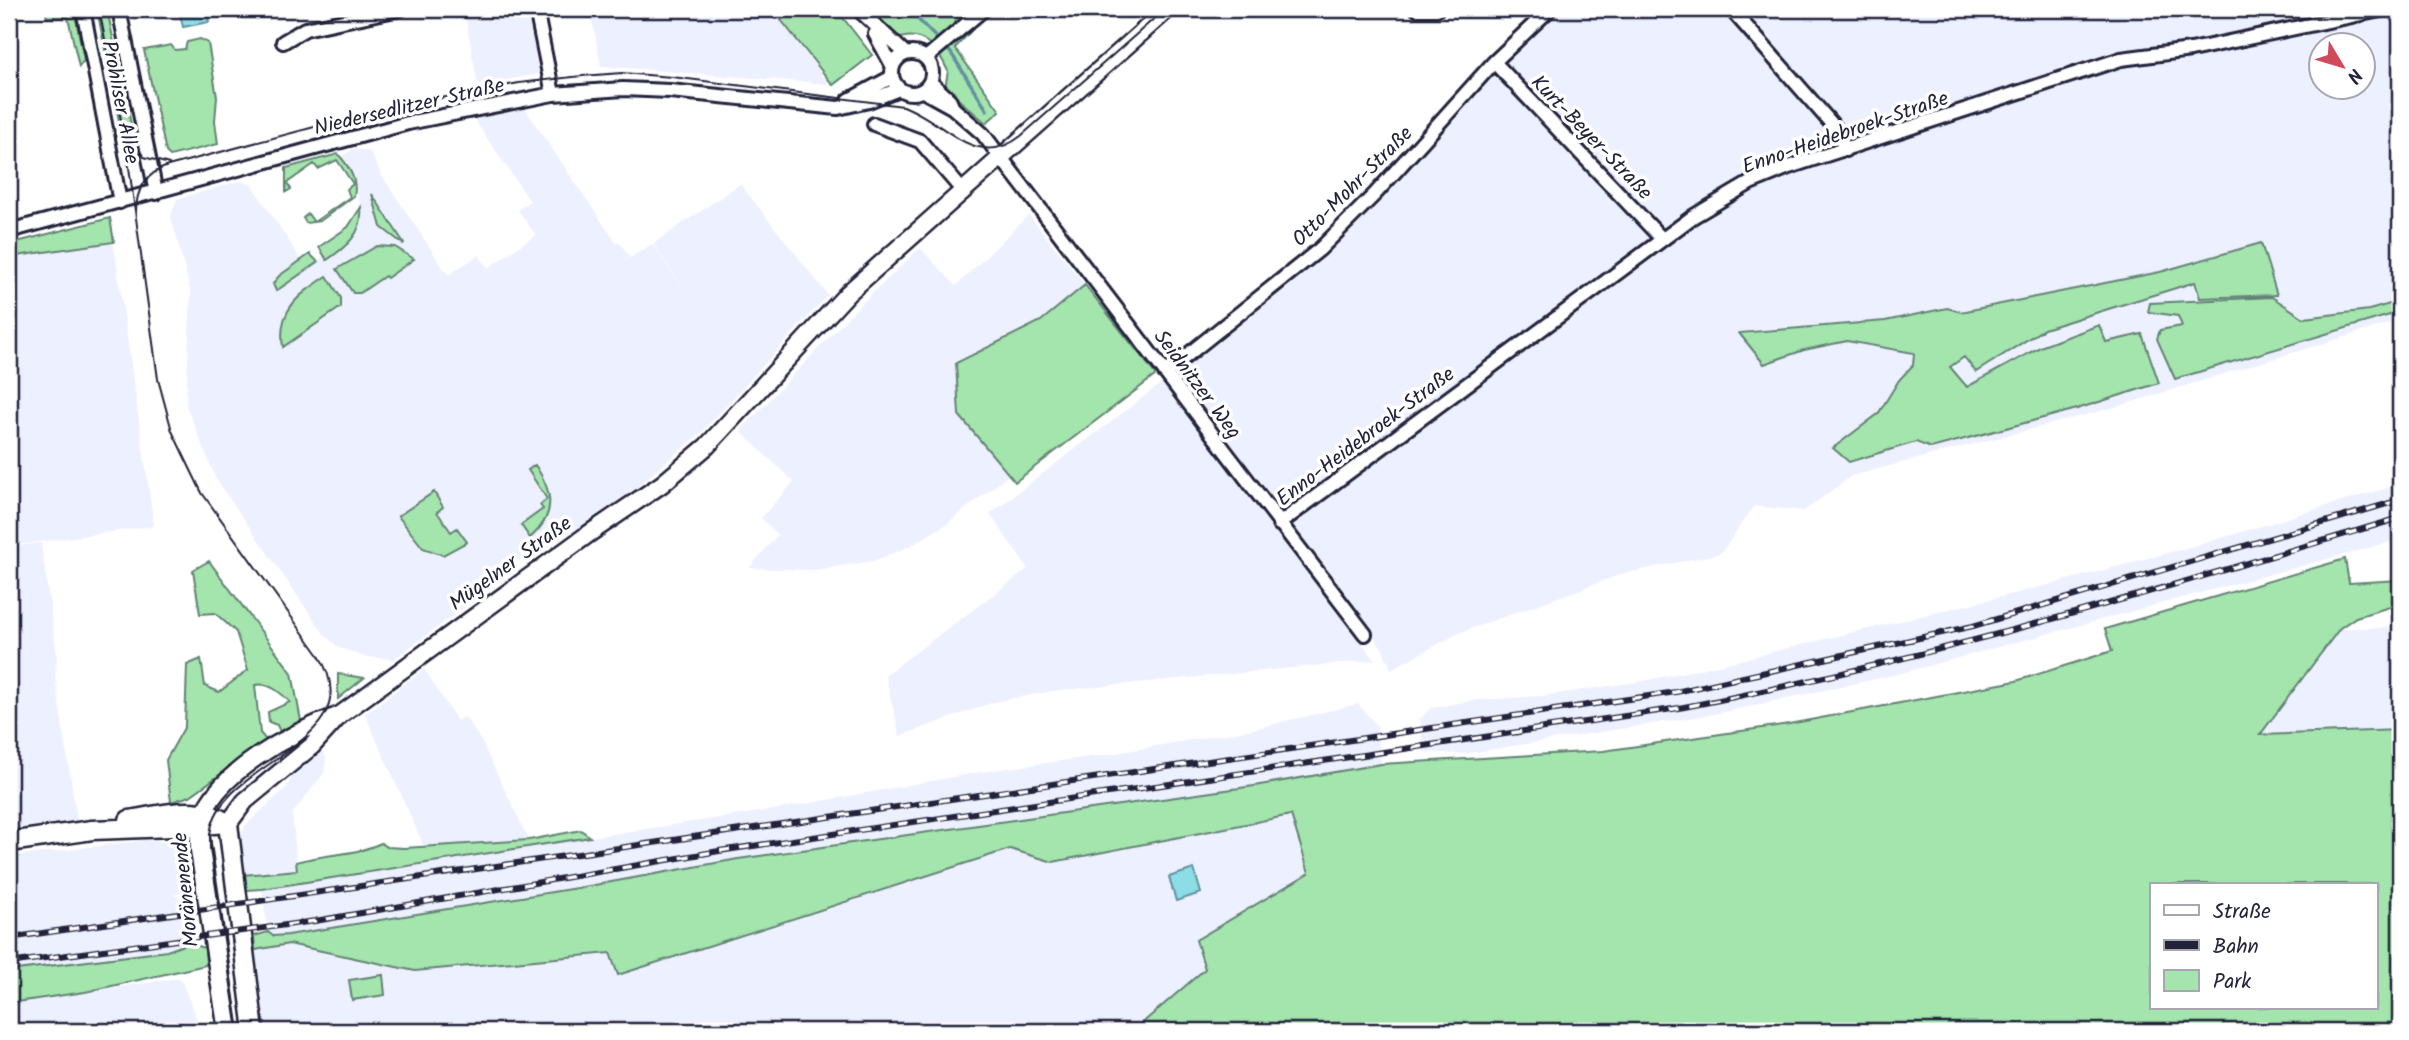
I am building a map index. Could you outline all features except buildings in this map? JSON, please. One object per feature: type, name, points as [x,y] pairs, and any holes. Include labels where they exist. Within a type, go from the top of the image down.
[{"type":"main road","points":[[9,842],[92,830],[117,822],[175,813],[201,820]]},
{"type":"main road","name":"Moränenende","points":[[228,824],[201,820],[200,850],[228,1031]]},
{"type":"main road","points":[[228,824],[254,1031]]},
{"type":"street","name":"Prohliser Allee","points":[[83,9],[120,202]]},
{"type":"street","name":"Prohliser Allee","points":[[119,9],[156,193]]},
{"type":"street","points":[[283,42],[305,29],[400,9]]},
{"type":"street","points":[[536,9],[553,94]]},
{"type":"street","points":[[1001,156],[1168,9]]},
{"type":"street","points":[[1417,9],[1437,9]]},
{"type":"street","name":"Otto-Mohr-Straße","points":[[1165,373],[1320,250],[1375,194],[1494,62],[1550,9]]},
{"type":"street","points":[[1731,9],[1838,131],[1845,150]]},
{"type":"street","name":"Enno-Heidebroek-Straße","points":[[1279,524],[1662,239],[1750,183],[2121,59],[2191,50],[2357,11],[2385,9]]},
{"type":"street","points":[[926,58],[976,11]]},
{"type":"street","points":[[861,12],[906,54],[917,53],[926,58],[932,69],[926,86],[910,93],[895,77],[861,12]]},
{"type":"street","points":[[895,77],[906,54]]},
{"type":"street","name":"Kurt-Beyer-Straße","points":[[1494,62],[1662,239]]},
{"type":"street","name":"Niedersedlitzer Straße","points":[[9,231],[408,123],[553,94],[623,89],[670,91],[828,108],[853,99],[895,77]]},
{"type":"street","name":"Seidnitzer Weg","points":[[926,86],[983,134],[1001,156],[1364,634]]},
{"type":"street","points":[[874,124],[920,141],[962,190]]},
{"type":"street","name":"Mügelner Straße","points":[[228,824],[245,801],[312,746],[340,715],[577,541],[640,500],[707,446],[848,293],[1001,156]]},
{"type":"street","name":"Mügelner Straße","points":[[201,820],[216,791],[253,762],[295,733],[340,715]]},
{"type":"shaded area","points":[[464,9],[528,9],[539,74],[478,85]]},
{"type":"shaded area","points":[[590,9],[792,9],[780,19],[829,84],[601,66]]},
{"type":"shaded area","points":[[1550,9],[2397,9],[2400,13],[2400,320],[2116,407],[1851,476],[1804,511],[1754,506],[1721,553],[1622,574],[1461,632],[1391,669],[1382,648],[1171,365],[1320,249]]},
{"type":"shaded area","points":[[525,109],[617,244],[619,242],[630,257],[621,264],[652,244],[695,305],[653,244],[740,184],[828,295],[702,432],[628,494],[541,551],[528,554],[502,571],[495,576],[494,586],[394,659],[365,657],[338,647],[324,634],[216,479],[186,405],[191,293],[171,216],[177,199],[240,181],[251,184],[302,261],[315,262],[325,255],[359,217],[361,207],[355,184],[337,160],[353,149],[363,150],[370,152],[382,176],[448,275],[479,255],[488,268],[536,235],[518,210],[530,201],[474,119]]},
{"type":"shaded area","points":[[1029,215],[1085,285],[1041,321],[956,363],[959,415],[1009,475],[945,525],[910,546],[873,561],[815,570],[749,568],[778,535],[761,518],[794,482],[740,431],[854,311],[920,248],[956,286]]},
{"type":"shaded area","points":[[110,218],[154,526],[9,546],[9,244]]},
{"type":"shaded area","points":[[1162,383],[1375,660],[1053,691],[994,702],[900,736],[885,675],[1028,569],[990,514]]},
{"type":"shaded area","points":[[2400,484],[2400,539],[2387,543],[1894,675],[1714,714],[1463,754],[1423,752],[1420,719],[1431,708],[1476,700],[1543,696],[1643,681],[1723,664],[2053,584],[2215,540]]},
{"type":"shaded area","points":[[41,543],[57,656],[55,676],[77,820],[9,830],[9,547]]},
{"type":"shaded area","points":[[2340,628],[2399,628],[2400,686],[2394,700],[2394,730],[2259,736]]},
{"type":"shaded area","points":[[424,669],[457,721],[465,717],[481,741],[529,840],[424,846],[365,714]]},
{"type":"shaded area","points":[[1358,704],[1377,726],[1381,764],[1254,786],[738,859],[288,935],[273,936],[268,932],[262,889],[267,886],[778,809],[986,771],[1105,755],[1253,729]]},
{"type":"shaded area","points":[[320,748],[326,758],[324,773],[292,814],[297,870],[243,875],[241,837],[245,826],[287,787],[293,774]]},
{"type":"shaded area","points":[[1292,815],[1310,873],[1196,940],[1205,969],[1133,1031],[263,1031],[255,950],[289,944],[415,971],[610,953],[619,975],[1010,849],[1053,862]]},
{"type":"shaded area","points":[[147,840],[175,843],[181,893],[173,895],[184,900],[189,943],[167,951],[9,971],[9,857]]},
{"type":"shaded area","points":[[180,978],[202,1031],[15,1031],[14,1025],[9,1025],[9,1003]]},
{"type":"green space","points":[[74,9],[84,60],[79,67],[68,17],[47,17],[45,11]]},
{"type":"green space","points":[[97,9],[107,9],[134,139],[123,141]]},
{"type":"green space","points":[[796,9],[836,9],[872,55],[833,85],[781,20]]},
{"type":"green space","points":[[864,9],[956,9],[973,29],[955,48],[1000,111],[986,123],[945,88],[948,71],[934,48],[927,42],[912,37],[894,41]]},
{"type":"green space","points":[[200,39],[208,43],[217,97],[215,121],[218,144],[170,156],[166,152],[144,50],[171,45],[175,50],[185,49],[187,42]]},
{"type":"green space","points":[[338,154],[349,168],[355,190],[354,196],[320,221],[314,222],[350,197],[347,189],[353,184],[337,160],[318,169],[314,164],[287,183],[291,189],[286,192],[286,168]]},
{"type":"green space","points":[[372,194],[404,243],[403,244],[381,227]]},
{"type":"green space","points":[[361,207],[357,232],[341,250],[327,260],[319,247],[348,227]]},
{"type":"green space","points":[[308,214],[314,222],[306,223],[303,218]]},
{"type":"green space","points":[[110,218],[114,242],[9,257],[9,244]]},
{"type":"green space","points":[[2261,243],[2277,295],[2200,298],[2195,282],[2044,329],[1976,372],[1964,357],[1950,367],[1967,387],[2040,347],[2099,325],[2106,342],[2142,334],[2159,383],[2077,409],[1931,448],[1916,442],[1849,462],[1833,448],[1878,414],[1899,380],[1913,365],[1914,353],[1847,341],[1804,350],[1764,364],[1739,333],[1885,321],[1947,308],[1961,312],[2160,272]]},
{"type":"green space","points":[[377,246],[395,247],[414,259],[387,278],[385,276],[360,293],[353,293],[337,269]]},
{"type":"green space","points":[[310,254],[318,262],[276,291],[273,284],[279,276]]},
{"type":"green space","points":[[327,276],[341,298],[341,307],[283,347],[283,323],[292,304]]},
{"type":"green space","points":[[1085,285],[1156,375],[1015,482],[959,415],[956,363],[1041,321]]},
{"type":"green space","points":[[2272,297],[2304,318],[2369,310],[2400,301],[2400,312],[2175,379],[2157,339],[2160,330],[2182,326],[2178,316],[2148,312],[2150,303]]},
{"type":"green space","points":[[535,465],[546,484],[549,503],[545,520],[530,538],[521,525],[543,509],[540,505],[547,499],[528,470]]},
{"type":"green space","points":[[434,492],[443,507],[437,512],[451,532],[457,528],[467,542],[443,555],[423,548],[398,516]]},
{"type":"green space","points":[[2345,559],[2349,583],[2400,580],[2400,604],[2356,617],[2340,628],[2260,735],[2400,730],[2400,1031],[1133,1031],[1205,969],[1196,940],[1309,873],[1291,815],[1053,862],[1010,849],[618,975],[610,953],[415,971],[289,944],[255,950],[254,936],[268,932],[273,936],[288,935],[738,859],[1254,786],[1381,764],[1603,751],[1789,724],[2016,681],[2112,651],[2105,629]]},
{"type":"green space","points":[[209,561],[292,673],[301,721],[280,732],[277,725],[269,722],[268,712],[290,702],[270,687],[255,685],[260,733],[267,741],[190,796],[171,802],[166,760],[185,726],[187,665],[201,659],[205,686],[219,692],[248,670],[236,632],[215,613],[200,614],[193,570]]},
{"type":"green space","points":[[338,674],[364,678],[338,699]]},
{"type":"green space","points":[[581,830],[590,837],[262,889],[247,890],[243,875],[297,870],[296,862],[360,850],[381,843],[387,847],[404,848],[529,840]]},
{"type":"green space","points":[[189,943],[205,948],[206,965],[85,992],[9,1003],[9,971],[167,951]]},
{"type":"green space","points":[[383,975],[385,995],[352,1000],[349,980]]},
{"type":"water","points":[[179,9],[207,9],[209,22],[183,27]]},
{"type":"water","points":[[1194,869],[1201,893],[1176,901],[1169,877]]},
{"type":"waterway","points":[[908,9],[951,53],[987,110]]},
{"type":"tram line","points":[[99,9],[126,145],[158,379],[172,431],[202,493],[318,654],[330,685],[326,711],[311,732],[236,789],[218,811],[210,837],[239,1031]]},
{"type":"tram line","points":[[136,216],[137,199],[143,185],[153,174],[168,166],[378,110],[519,83],[582,76],[622,73],[672,77],[903,106],[975,146],[1005,146],[1021,136],[1165,9]]},
{"type":"tram line","points":[[131,138],[144,157],[169,164]]},
{"type":"railway","points":[[9,938],[1676,692],[1973,626],[2400,500]]},
{"type":"railway","points":[[9,963],[315,921],[719,851],[1679,708],[1952,646],[2400,518]]}]
